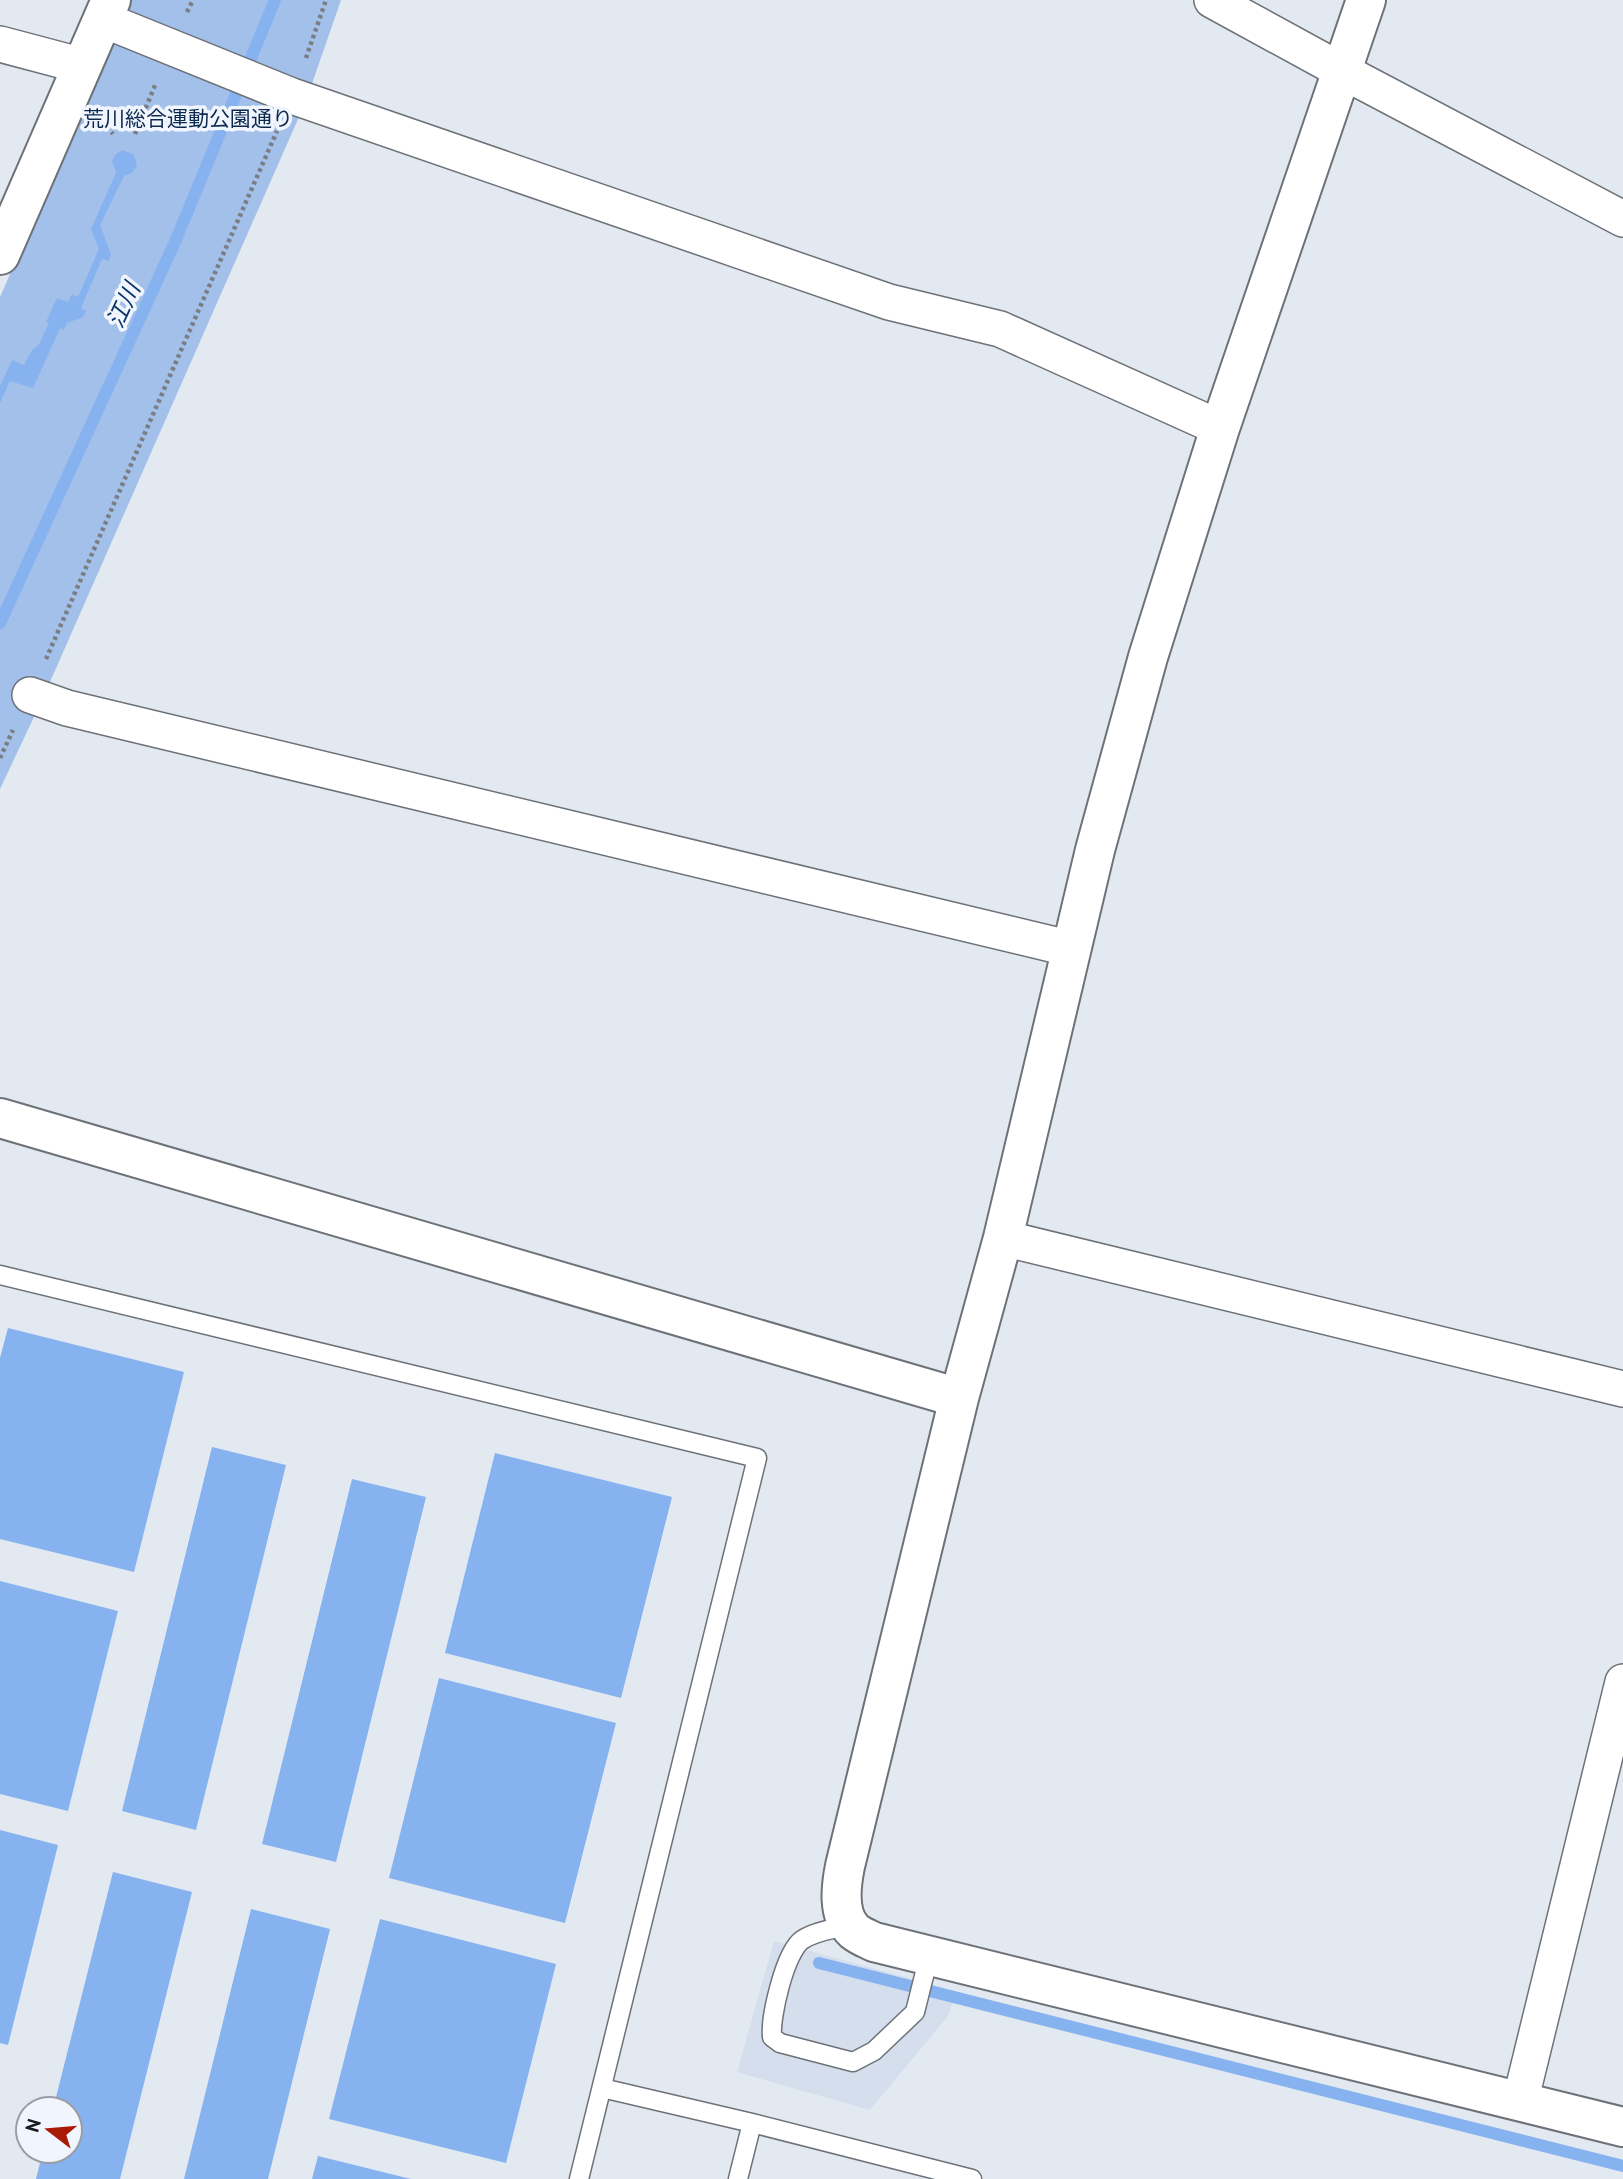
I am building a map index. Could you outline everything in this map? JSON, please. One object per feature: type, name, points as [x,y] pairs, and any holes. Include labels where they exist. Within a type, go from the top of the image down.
[{"type":"street","points":[[1212,0],[1623,219]]},
{"type":"street","points":[[1366,0],[1220,428],[1148,657],[1095,850],[1003,1238],[959,1398],[843,1874],[841,1897],[849,1924],[855,1932],[874,1942],[1623,2127]]},
{"type":"street","points":[[0,255],[108,10],[214,64],[283,92],[889,302],[1000,329],[1220,428]]},
{"type":"street","points":[[0,44],[83,66]]},
{"type":"street","points":[[30,695],[67,708],[1072,950]]},
{"type":"street","points":[[0,1118],[959,1398]]},
{"type":"street","points":[[1003,1238],[1623,1389]]},
{"type":"street","points":[[1520,2102],[1623,1682]]},
{"type":"lane","points":[[0,1275],[757,1458],[579,2179]]},
{"type":"lane","points":[[849,1924],[799,1941],[789,1956],[770,2024],[772,2037],[780,2043],[853,2062],[865,2057],[915,2012],[929,1956]]},
{"type":"lane","points":[[602,2088],[972,2179]]},
{"type":"lane","points":[[738,2179],[752,2123]]},
{"type":"path","points":[[0,758],[30,695],[283,92],[326,0]]},
{"type":"path","points":[[135,134],[160,75]]},
{"type":"shaded area","points":[[123,150],[134,155],[137,166],[132,173],[124,176],[100,225],[111,254],[109,261],[102,259],[81,308],[86,311],[83,317],[67,323],[64,330],[60,328],[33,388],[10,381],[0,403],[0,386],[12,360],[24,365],[32,350],[38,346],[57,298],[68,302],[72,294],[78,297],[99,249],[91,229],[116,173],[112,161],[116,154]]},
{"type":"shaded area","points":[[8,1328],[184,1372],[134,1572],[0,1539],[0,1358]]},
{"type":"shaded area","points":[[212,1447],[286,1465],[196,1830],[122,1811]]},
{"type":"shaded area","points":[[495,1453],[672,1497],[621,1698],[445,1653]]},
{"type":"shaded area","points":[[352,1479],[426,1497],[336,1862],[262,1844]]},
{"type":"shaded area","points":[[0,1581],[118,1611],[68,1811],[0,1794]]},
{"type":"shaded area","points":[[439,1678],[616,1723],[565,1923],[389,1878]]},
{"type":"shaded area","points":[[0,1830],[58,1845],[8,2045],[0,2043]]},
{"type":"shaded area","points":[[113,1872],[192,1892],[120,2179],[36,2179],[40,2165],[84,2165],[84,2095],[57,2095]]},
{"type":"shaded area","points":[[251,1909],[330,1929],[268,2179],[184,2179]]},
{"type":"shaded area","points":[[380,1919],[556,1964],[506,2163],[329,2119]]},
{"type":"shaded area","points":[[774,1941],[956,1991],[948,2016],[870,2110],[737,2072]]},
{"type":"shaded area","points":[[318,2156],[411,2179],[312,2179]]},
{"type":"green space","name":"荒川総合運動公園通り","points":[[130,0],[341,0],[306,101],[42,700],[0,789],[0,297]]},
{"type":"waterway","name":"江川","points":[[0,623],[175,242],[275,0]]},
{"type":"waterway","points":[[819,1963],[1623,2166]]}]
